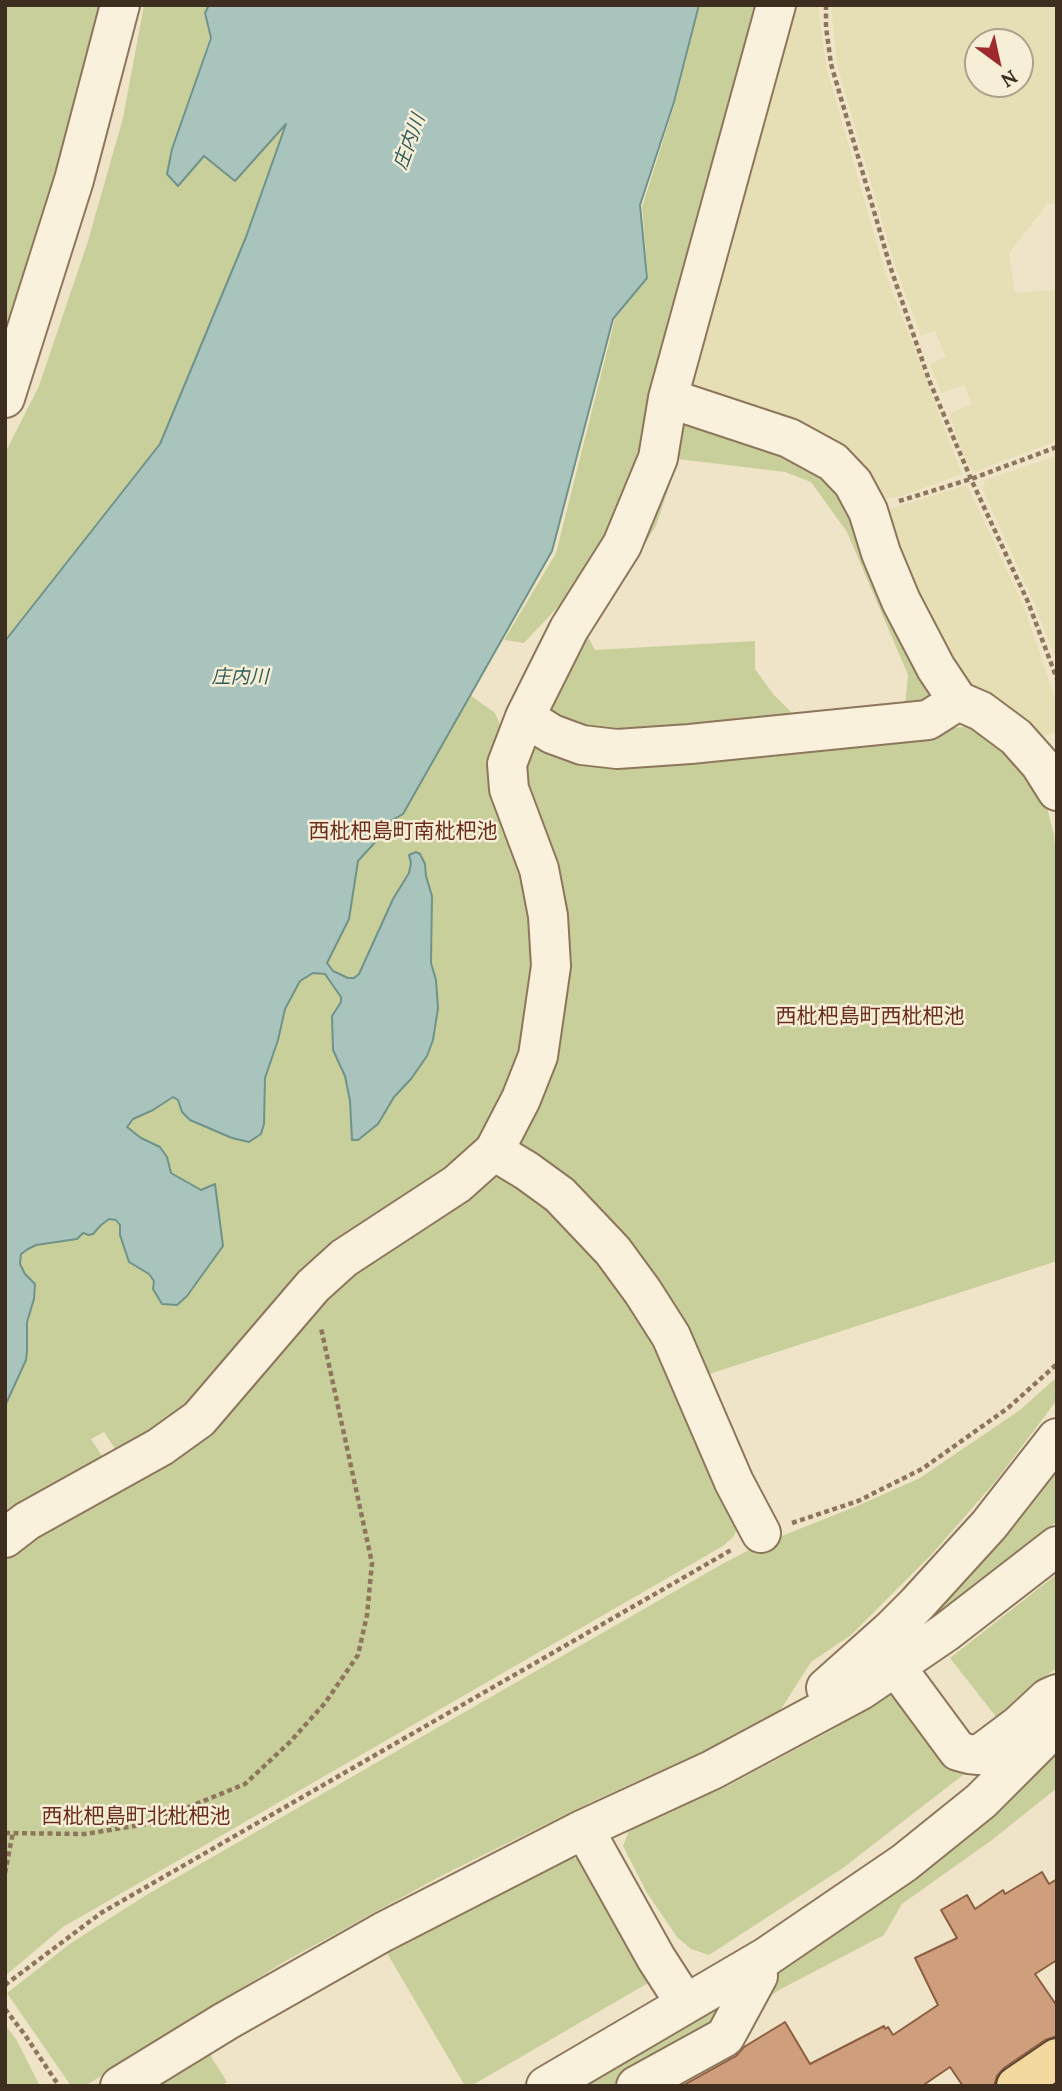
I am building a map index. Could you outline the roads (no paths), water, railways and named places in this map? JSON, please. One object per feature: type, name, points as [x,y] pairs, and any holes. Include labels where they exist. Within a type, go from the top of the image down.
[{"type":"main road","points":[[1016,2086],[1057,2058]]},
{"type":"street","points":[[5,398],[74,180],[120,5]]},
{"type":"street","points":[[5,1538],[27,1521],[160,1447],[199,1419],[313,1286],[344,1258],[457,1184],[494,1151],[521,1099],[538,1056],[551,966],[548,916],[539,869],[509,789],[507,764],[525,717],[569,629],[622,545],[658,458],[668,398],[776,5]]},
{"type":"street","points":[[668,398],[789,438],[833,462],[853,483],[868,511],[881,553],[901,601],[936,668],[958,701],[981,711],[1016,737],[1041,764],[1057,792]]},
{"type":"street","points":[[525,717],[552,734],[582,745],[617,749],[928,720],[958,701]]},
{"type":"street","points":[[494,1151],[560,1195],[613,1251],[643,1292],[671,1336],[734,1482],[761,1533]]},
{"type":"street","points":[[834,1706],[826,1688],[891,1630],[925,1595],[997,1515],[1057,1438]]},
{"type":"street","points":[[120,2086],[226,2021],[383,1932],[584,1829],[712,1770],[834,1706],[987,1602],[1057,1546]]},
{"type":"street","points":[[895,1667],[958,1751],[969,1754],[979,1755],[1019,1725],[1048,1698],[1057,1694]]},
{"type":"street","points":[[546,2086],[754,1964],[904,1863],[981,1801],[1057,1725]]},
{"type":"street","points":[[584,1829],[656,1958],[685,2003]]},
{"type":"street","points":[[636,2086],[725,2037],[758,1976],[754,1964]]},
{"type":"water","name":"庄内川","points":[[209,5],[699,5],[674,102],[640,205],[647,278],[613,319],[552,551],[403,814],[389,822],[379,838],[358,861],[349,919],[327,963],[333,971],[348,978],[359,974],[393,899],[409,873],[409,855],[416,852],[420,854],[432,896],[431,963],[436,980],[438,1008],[433,1040],[427,1056],[394,1097],[378,1124],[358,1140],[352,1140],[350,1101],[345,1076],[333,1050],[332,1016],[341,1002],[341,997],[325,974],[313,973],[300,981],[285,1009],[265,1078],[264,1124],[261,1134],[249,1142],[232,1138],[190,1120],[182,1112],[178,1100],[173,1097],[133,1119],[127,1127],[141,1138],[160,1147],[167,1157],[171,1173],[201,1190],[215,1184],[223,1246],[187,1296],[177,1305],[162,1304],[153,1289],[154,1281],[149,1274],[129,1262],[120,1235],[120,1225],[116,1220],[109,1219],[93,1234],[83,1233],[77,1239],[36,1245],[21,1254],[20,1264],[35,1284],[34,1299],[27,1322],[26,1360],[5,1406],[5,641],[160,444],[246,237],[286,124],[235,181],[204,156],[178,186],[167,174],[172,149],[211,38],[205,13]]},
{"type":"district","name":"西枇杷島町南枇杷池","points":[[403,832]]},
{"type":"district","name":"西枇杷島町西枇杷池","points":[[870,1017]]},
{"type":"district","name":"西枇杷島町北枇杷池","points":[[136,1817]]}]
